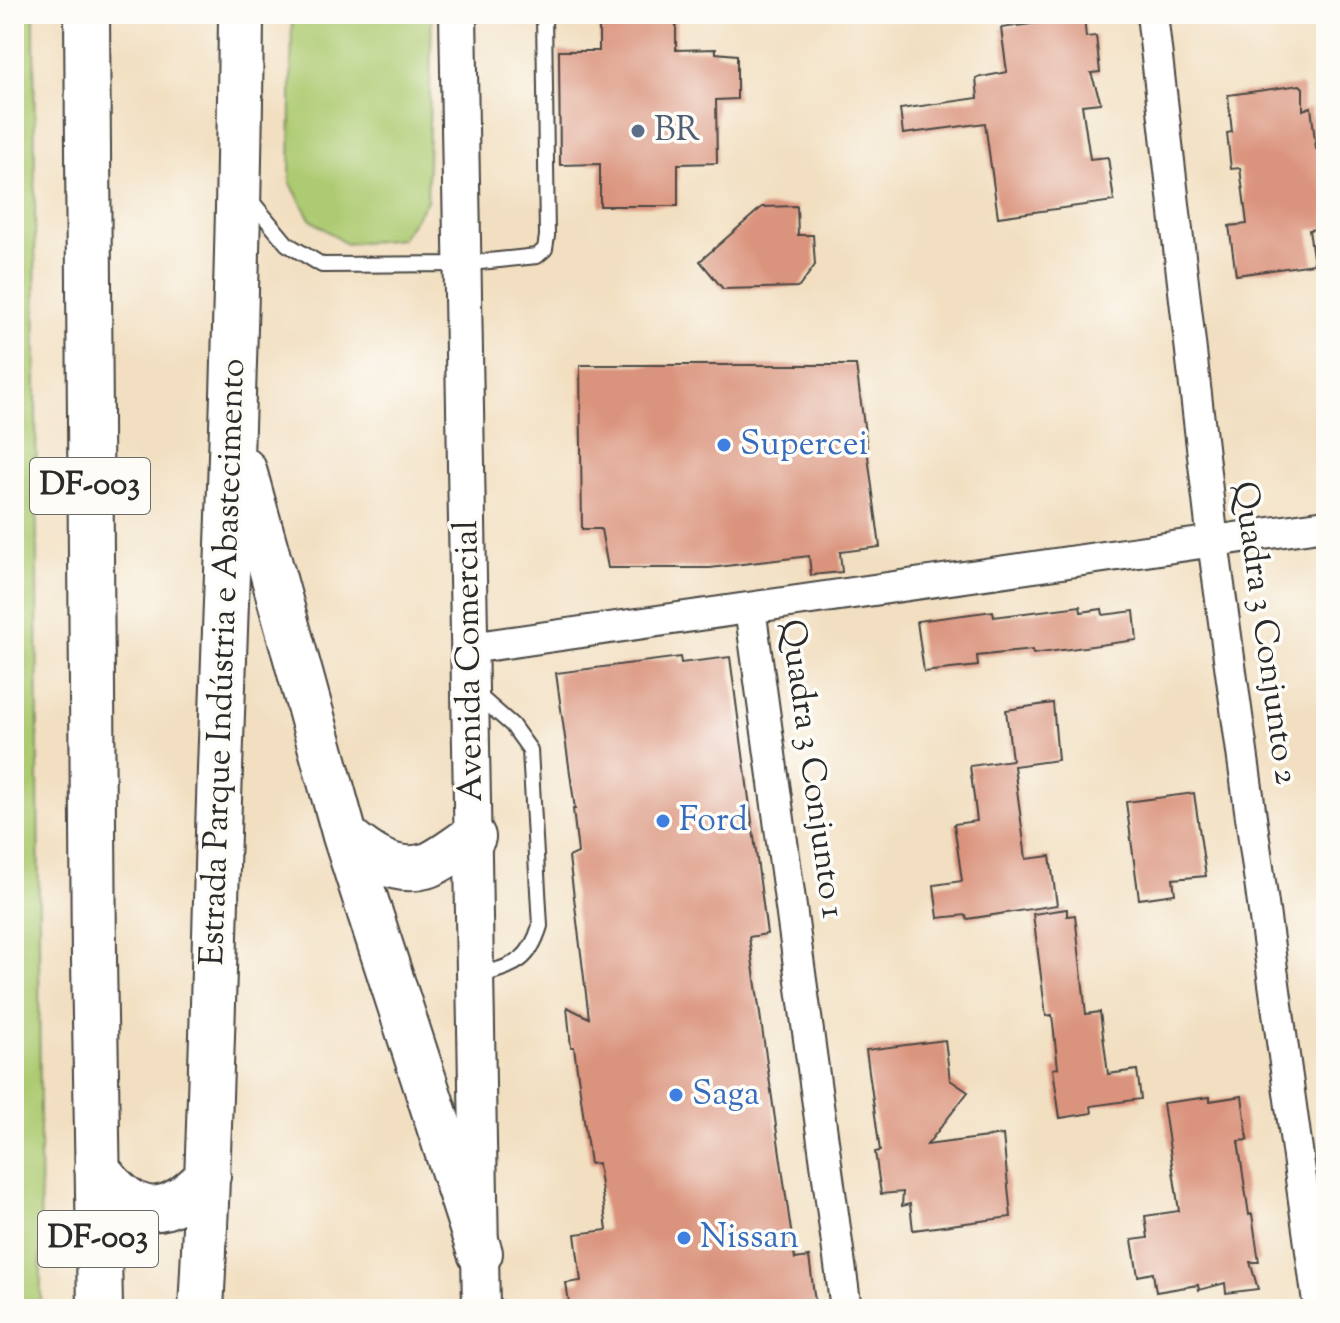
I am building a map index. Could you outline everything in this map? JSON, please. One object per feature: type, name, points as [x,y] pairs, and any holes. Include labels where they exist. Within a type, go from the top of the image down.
[{"type":"highway","name":"DF-003","points":[[87,14],[100,1309]]},
{"type":"highway","name":"Estrada Parque Indústria e Abastecimento","points":[[201,1309],[240,187],[241,14]]},
{"type":"highway","points":[[232,427],[345,836],[480,1253]]},
{"type":"highway","points":[[345,836],[369,856],[394,867],[425,866],[473,837]]},
{"type":"highway","points":[[97,1168],[110,1187],[127,1202],[148,1209],[170,1206],[189,1196],[208,1176]]},
{"type":"street","name":"Avenida Comercial","points":[[458,14],[481,1309]]},
{"type":"street","name":"Quadra 3 Conjunto 2","points":[[1152,14],[1213,542],[1319,1309]]},
{"type":"street","name":"Quadra 3 Conjunto 1","points":[[846,1309],[750,608],[1326,525]]},
{"type":"street","points":[[470,648],[750,608]]},
{"type":"lane","points":[[240,187],[287,244],[322,265],[461,264],[537,256],[545,249],[547,236],[544,14]]},
{"type":"lane","points":[[471,690],[512,725],[530,750],[540,926],[534,945],[524,958],[476,977]]},
{"type":"green space","points":[[14,14],[34,14],[41,1309],[14,1309]]},
{"type":"green space","points":[[292,14],[432,14],[427,201],[401,239],[346,244],[310,219],[290,182]]},
{"type":"building","name":"BR","points":[[599,14],[676,14],[676,50],[716,49],[716,53],[737,55],[737,99],[716,100],[717,163],[678,164],[678,206],[600,206],[600,164],[560,165],[559,51],[599,51]]},
{"type":"building","points":[[1084,17],[1086,37],[1096,36],[1100,72],[1091,73],[1101,103],[1082,105],[1090,159],[1108,157],[1114,201],[998,217],[985,123],[903,134],[900,109],[978,98],[976,78],[1007,72],[1001,28]]},
{"type":"building","points":[[1300,85],[1303,88],[1303,110],[1311,107],[1316,149],[1326,148],[1326,227],[1309,230],[1314,264],[1236,275],[1229,226],[1247,224],[1240,168],[1231,169],[1227,133],[1232,132],[1228,95]]},
{"type":"building","points":[[797,206],[798,235],[813,235],[815,265],[799,287],[723,289],[700,261],[762,207]]},
{"type":"building","name":"Supercei","points":[[580,365],[856,365],[880,547],[840,552],[842,572],[811,575],[809,556],[710,568],[608,568],[601,529],[582,529]]},
{"type":"building","points":[[1080,606],[1081,612],[1102,609],[1103,615],[1134,611],[1137,640],[1033,654],[1032,650],[977,656],[978,666],[924,672],[917,621],[993,611],[994,617]]},
{"type":"building","points":[[680,657],[681,663],[730,657],[767,934],[749,937],[795,1259],[809,1257],[816,1309],[570,1309],[566,1283],[581,1281],[575,1234],[607,1230],[598,1163],[590,1164],[567,1007],[589,1018],[569,857],[578,853],[575,809],[556,673]]},
{"type":"building","points":[[1053,703],[1058,760],[1014,766],[1026,859],[1050,856],[1057,905],[967,919],[966,915],[938,918],[934,885],[962,881],[954,824],[977,821],[970,766],[1012,760],[1006,710]]},
{"type":"building","points":[[1194,793],[1206,876],[1173,879],[1175,894],[1139,899],[1126,802]]},
{"type":"building","points":[[1067,909],[1067,916],[1075,915],[1086,1014],[1100,1012],[1108,1074],[1137,1070],[1141,1099],[1091,1106],[1092,1113],[1060,1118],[1053,1069],[1058,1068],[1052,1015],[1046,1016],[1033,914]]},
{"type":"building","points":[[945,1040],[950,1080],[968,1092],[927,1145],[1003,1135],[1011,1217],[913,1230],[910,1204],[902,1206],[903,1192],[881,1194],[875,1152],[880,1151],[866,1050]]},
{"type":"building","points":[[1242,1096],[1248,1140],[1238,1141],[1259,1262],[1250,1262],[1258,1289],[1226,1293],[1225,1283],[1199,1290],[1198,1285],[1156,1292],[1153,1273],[1138,1276],[1132,1240],[1148,1238],[1145,1216],[1179,1211],[1163,1103]]},
{"type":"place","name":"BR","points":[[638,131]]},
{"type":"place","name":"Supercei","points":[[724,445]]},
{"type":"place","name":"Ford","points":[[663,821]]},
{"type":"place","name":"Saga","points":[[676,1095]]},
{"type":"place","name":"Nissan","points":[[684,1238]]}]
